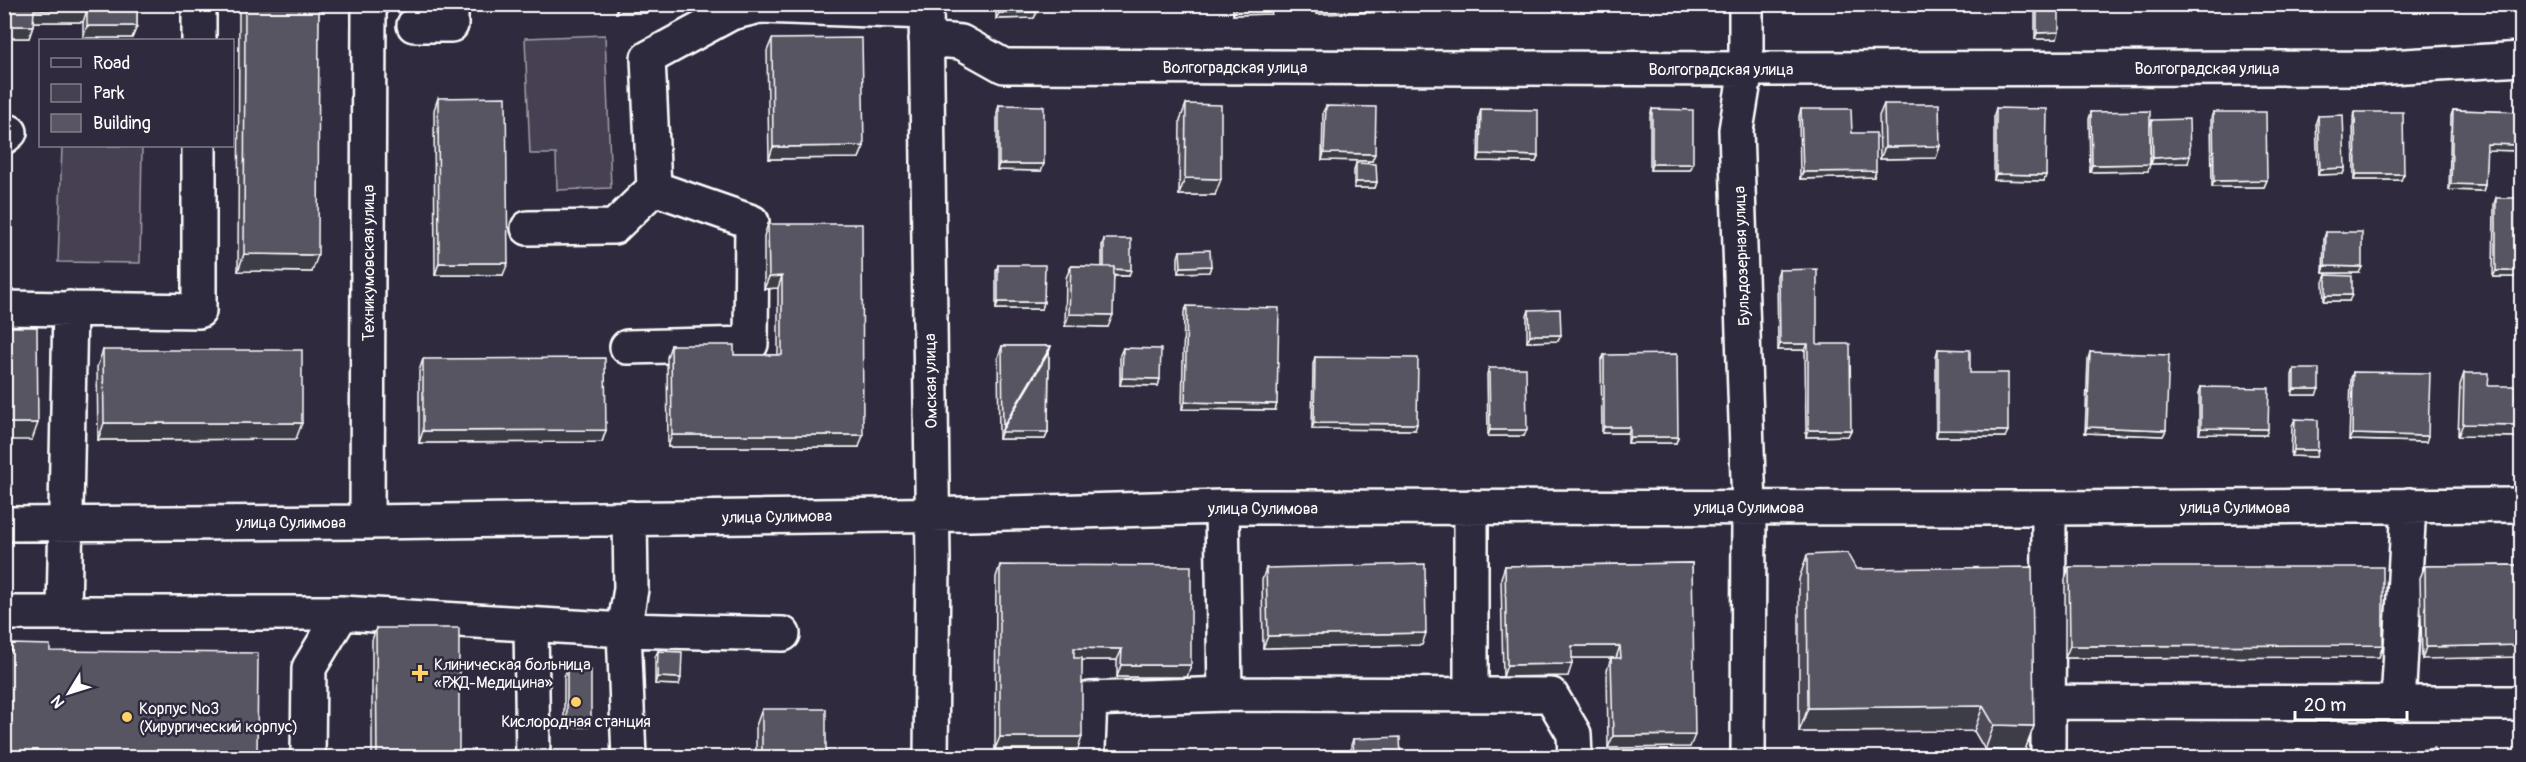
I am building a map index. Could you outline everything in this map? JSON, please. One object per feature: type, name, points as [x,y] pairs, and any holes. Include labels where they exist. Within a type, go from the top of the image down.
[{"type":"street","points":[[199,4],[199,39]]},
{"type":"street","name":"Техникумовская улица","points":[[367,522],[369,4]]},
{"type":"street","points":[[414,25],[452,25],[451,4]]},
{"type":"street","name":"Бульдозерная улица","points":[[1746,4],[1746,69],[1736,130],[1749,507],[1748,758]]},
{"type":"street","name":"Волгоградская улица","points":[[654,188],[648,58],[731,9],[760,6],[926,19],[1004,66],[1746,69],[2360,68],[2522,59]]},
{"type":"street","name":"Омская улица","points":[[926,19],[932,514],[931,758]]},
{"type":"street","points":[[4,308],[199,311],[199,147]]},
{"type":"street","points":[[528,228],[614,227],[654,188],[752,222],[751,344],[627,347]]},
{"type":"street","points":[[64,612],[70,308]]},
{"type":"street","name":"улица Сулимова","points":[[4,524],[367,522],[932,514],[1222,507],[2049,508],[2522,505]]},
{"type":"street","points":[[2398,704],[2409,506]]},
{"type":"street","points":[[1222,507],[1225,694]]},
{"type":"street","points":[[1471,507],[1471,694]]},
{"type":"street","points":[[2048,758],[2049,508]]},
{"type":"street","points":[[629,758],[624,630],[630,589],[630,518]]},
{"type":"street","points":[[4,613],[342,613],[624,630],[783,634]]},
{"type":"street","points":[[308,758],[309,668],[342,613]]},
{"type":"street","points":[[531,625],[533,758]]},
{"type":"street","points":[[1088,748],[1090,699],[1225,694],[1551,694],[1574,734],[1575,758]]},
{"type":"street","points":[[2048,702],[2522,703]]},
{"type":"green space","points":[[605,35],[611,188],[557,190],[556,154],[530,154],[525,38]]},
{"type":"green space","points":[[62,147],[142,147],[140,263],[58,262]]},
{"type":"building","points":[[4,4],[137,4],[137,26],[87,26],[87,10],[34,10],[33,26],[4,26]]},
{"type":"building","points":[[245,4],[319,4],[318,255],[244,254]]},
{"type":"building","points":[[619,4],[648,4],[648,7],[619,7]]},
{"type":"building","points":[[999,4],[1036,4],[1037,12],[999,13]]},
{"type":"building","points":[[1235,4],[1274,4],[1274,8],[1236,9]]},
{"type":"building","points":[[1319,4],[1390,4],[1390,6],[1319,7]]},
{"type":"building","points":[[2037,4],[2059,4],[2059,32],[2037,33]]},
{"type":"building","points":[[862,38],[864,146],[773,147],[772,39]]},
{"type":"building","points":[[506,97],[508,263],[439,263],[438,98]]},
{"type":"building","points":[[1186,104],[1221,105],[1221,179],[1185,178]]},
{"type":"building","points":[[1884,104],[1939,104],[1940,146],[1885,147]]},
{"type":"building","points":[[999,105],[1044,106],[1044,164],[999,164]]},
{"type":"building","points":[[1326,106],[1376,107],[1375,154],[1324,153]]},
{"type":"building","points":[[1996,108],[2047,109],[2046,175],[1996,174]]},
{"type":"building","points":[[1481,109],[1538,110],[1538,156],[1480,154]]},
{"type":"building","points":[[1652,109],[1693,110],[1693,164],[1652,164]]},
{"type":"building","points":[[1801,109],[1851,109],[1852,133],[1876,133],[1876,171],[1803,172]]},
{"type":"building","points":[[2453,110],[2522,112],[2522,145],[2487,144],[2485,185],[2451,184]]},
{"type":"building","points":[[2150,111],[2150,164],[2092,165],[2091,112]]},
{"type":"building","points":[[2213,112],[2266,112],[2267,180],[2214,181]]},
{"type":"building","points":[[2355,112],[2403,112],[2404,174],[2356,174]]},
{"type":"building","points":[[2343,115],[2345,168],[2320,169],[2318,116]]},
{"type":"building","points":[[2189,119],[2190,156],[2153,158],[2152,120]]},
{"type":"building","points":[[1356,163],[1376,164],[1377,182],[1356,182]]},
{"type":"building","points":[[2496,198],[2522,198],[2522,271],[2496,271]]},
{"type":"building","points":[[768,224],[862,224],[863,435],[672,435],[671,345],[734,345],[734,355],[782,355],[782,276],[769,277]]},
{"type":"building","points":[[2326,232],[2362,232],[2362,267],[2325,266]]},
{"type":"building","points":[[1104,239],[1131,239],[1131,270],[1104,267]]},
{"type":"building","points":[[1210,250],[1211,266],[1181,267],[1180,251]]},
{"type":"building","points":[[998,265],[1045,265],[1044,302],[998,302]]},
{"type":"building","points":[[1071,266],[1114,267],[1113,315],[1069,314]]},
{"type":"building","points":[[1817,269],[1817,344],[1850,344],[1851,430],[1808,430],[1808,344],[1780,344],[1779,270]]},
{"type":"building","points":[[2326,275],[2352,276],[2352,295],[2326,295]]},
{"type":"building","points":[[1187,306],[1279,308],[1277,404],[1185,402]]},
{"type":"building","points":[[1560,309],[1561,335],[1530,335],[1529,310]]},
{"type":"building","points":[[4,327],[37,327],[38,423],[4,423]]},
{"type":"building","points":[[1002,346],[1051,346],[1003,427]]},
{"type":"building","points":[[1123,348],[1161,349],[1160,379],[1122,378]]},
{"type":"building","points":[[1938,349],[1970,350],[1970,373],[2008,373],[2008,431],[1938,430]]},
{"type":"building","points":[[103,350],[302,350],[302,423],[104,423]]},
{"type":"building","points":[[1049,352],[1048,432],[1001,432]]},
{"type":"building","points":[[2090,352],[2169,355],[2166,430],[2087,427]]},
{"type":"building","points":[[1677,354],[1678,437],[1630,437],[1630,427],[1604,427],[1604,355]]},
{"type":"building","points":[[1315,357],[1418,358],[1417,424],[1314,423]]},
{"type":"building","points":[[605,358],[606,430],[423,431],[423,359]]},
{"type":"building","points":[[1489,368],[1526,368],[1527,430],[1490,430]]},
{"type":"building","points":[[2294,369],[2319,369],[2319,389],[2294,389]]},
{"type":"building","points":[[2353,372],[2430,373],[2428,436],[2352,434]]},
{"type":"building","points":[[2464,373],[2489,373],[2488,386],[2516,386],[2515,400],[2522,400],[2522,425],[2463,424]]},
{"type":"building","points":[[2201,387],[2269,388],[2268,429],[2201,428]]},
{"type":"building","points":[[2295,419],[2318,420],[2318,450],[2294,450]]},
{"type":"building","points":[[1847,553],[1856,569],[2032,567],[2034,726],[1994,725],[1983,706],[1808,708],[1807,555]]},
{"type":"building","points":[[1692,563],[1695,735],[1613,736],[1611,658],[1621,658],[1620,646],[1572,646],[1572,664],[1507,665],[1505,566]]},
{"type":"building","points":[[1425,564],[1426,633],[1268,636],[1266,568]]},
{"type":"building","points":[[1000,565],[1191,566],[1191,665],[1121,665],[1122,649],[1074,648],[1074,658],[1082,658],[1082,737],[1000,737]]},
{"type":"building","points":[[2522,565],[2522,645],[2426,647],[2425,566]]},
{"type":"building","points":[[2069,567],[2383,567],[2383,645],[2070,646]]},
{"type":"building","points":[[376,628],[459,628],[459,758],[377,758]]},
{"type":"building","name":"Корпус №3 (Хирургический корпус)","points":[[11,644],[50,645],[50,651],[258,653],[257,758],[4,758],[4,651],[11,651]]},
{"type":"building","points":[[658,651],[682,652],[681,678],[657,677]]},
{"type":"building","name":"Кислородная станция","points":[[567,670],[591,670],[591,721],[567,721]]},
{"type":"building","points":[[762,709],[826,709],[826,758],[762,758]]},
{"type":"building","points":[[1400,737],[1401,758],[1354,758],[1353,739]]},
{"type":"building","points":[[2434,748],[2436,758],[2399,758],[2399,753]]},
{"type":"place","name":"Клиническая больница «РЖД-Медицина»","points":[[420,673]]},
{"type":"place","name":"Кислородная станция","points":[[576,702]]},
{"type":"place","name":"Корпус №3 (Хирургический корпус)","points":[[127,717]]}]
